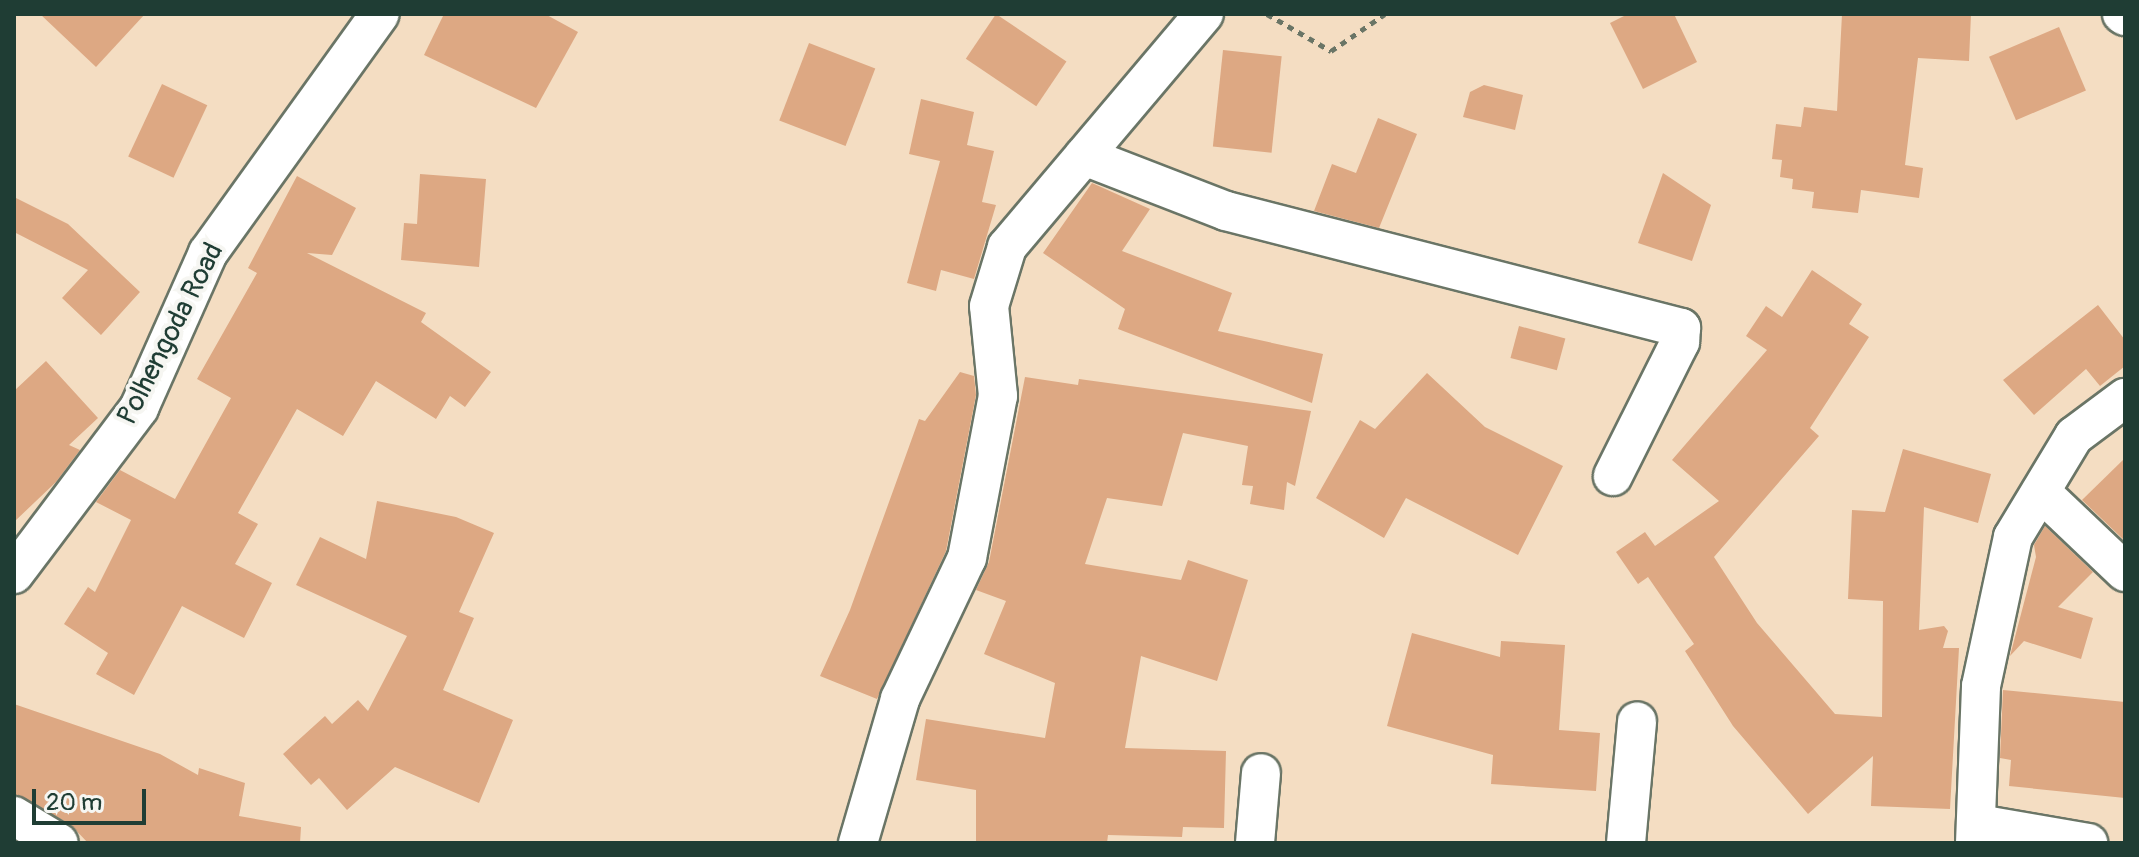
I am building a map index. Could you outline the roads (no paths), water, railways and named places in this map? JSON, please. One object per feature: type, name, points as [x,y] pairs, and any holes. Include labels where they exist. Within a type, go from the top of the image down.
[{"type":"street","name":"Polhengoda Road","points":[[14,574],[139,408],[208,253],[380,14]]},
{"type":"street","points":[[858,843],[900,699],[967,558],[998,396],[989,306],[1007,247],[1204,14]]},
{"type":"street","points":[[1084,156],[1226,211],[1681,328],[1680,342],[1613,476]]},
{"type":"street","points":[[2088,843],[1977,834],[1981,686],[2013,537],[2074,436],[2125,398]]},
{"type":"street","points":[[2041,492],[2125,572]]},
{"type":"street","points":[[1626,843],[1637,721]]},
{"type":"street","points":[[1255,843],[1261,773]]},
{"type":"street","points":[[14,816],[59,843]]}]
